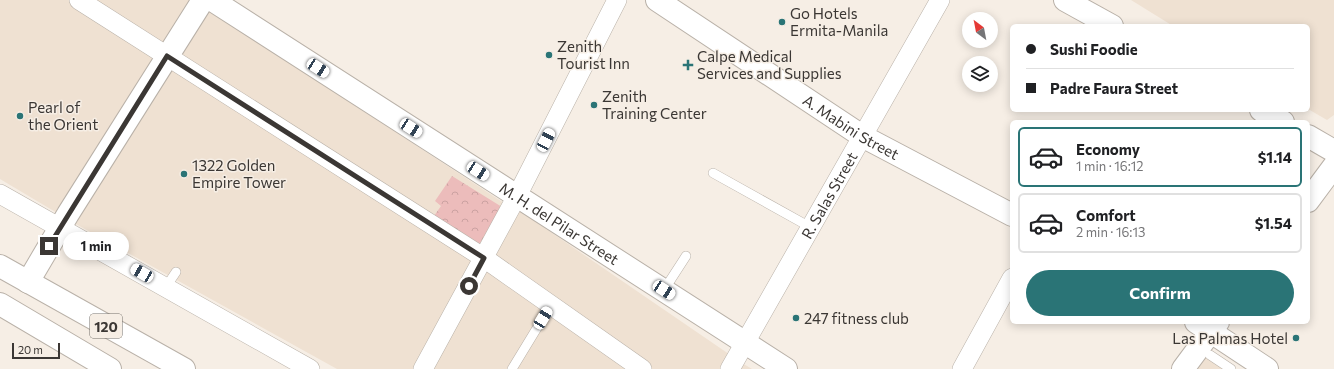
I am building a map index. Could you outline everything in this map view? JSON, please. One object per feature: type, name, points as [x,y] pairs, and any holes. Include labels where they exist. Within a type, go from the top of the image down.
[{"type":"main road","points":[[28,282],[61,226],[203,0]]},
{"type":"main road","name":"M. H. del Pilar Street","points":[[212,0],[786,369]]},
{"type":"main road","name":"A. Mabini Street","points":[[657,0],[862,136],[1010,215]]},
{"type":"main road","points":[[1065,0],[1108,24]]},
{"type":"main road","points":[[1265,112],[1279,120]]},
{"type":"main road","points":[[1310,137],[1334,151]]},
{"type":"main road","points":[[1310,198],[1334,166]]},
{"type":"main road","name":"120","points":[[0,266],[184,369]]},
{"type":"main road","name":"120","points":[[0,304],[110,369]]},
{"type":"main road","points":[[1183,369],[1208,325],[1267,369]]},
{"type":"street","points":[[79,0],[484,258],[642,369]]},
{"type":"street","points":[[423,369],[518,196],[617,0]]},
{"type":"street","name":"R. Salas Street","points":[[730,369],[746,344],[810,227],[940,0]]},
{"type":"street","points":[[0,194],[61,226],[171,279],[310,369]]},
{"type":"street","points":[[962,369],[1010,282]]},
{"type":"lane","points":[[713,173],[810,227]]},
{"type":"lane","points":[[664,290],[686,256]]},
{"type":"lane","points":[[512,369],[551,305]]},
{"type":"lane","points":[[1210,355],[1231,369]]},
{"type":"shaded area","points":[[0,0],[194,0],[507,205],[415,369],[337,369],[74,223],[0,179]]},
{"type":"shaded area","points":[[1131,0],[1334,0],[1334,115],[1327,120],[1310,110],[1310,24],[1170,24]]},
{"type":"shaded area","points":[[517,209],[742,363],[752,369],[432,369]]},
{"type":"shaded area","points":[[1205,355],[1229,369],[1194,369]]},
{"type":"green space","points":[[452,176],[502,207],[479,245],[434,216],[441,206],[435,201]]},
{"type":"place","name":"Go Hotels Ermita-Manila","points":[[782,22]]},
{"type":"place","name":"Zenith Tourist Inn","points":[[549,55]]},
{"type":"place","name":"Calpe Medical Services and Supplies","points":[[688,65]]},
{"type":"place","name":"Zenith Training Center","points":[[594,105]]},
{"type":"place","name":"Pearl of the Orient","points":[[20,116]]},
{"type":"place","name":"1322 Golden Empire Tower","points":[[184,174]]},
{"type":"place","name":"247 fitness club","points":[[796,318]]},
{"type":"place","name":"Las Palmas Hotel","points":[[1296,338]]},
{"type":"route","points":[[49,246],[167,56],[484,258],[469,286]]}]
